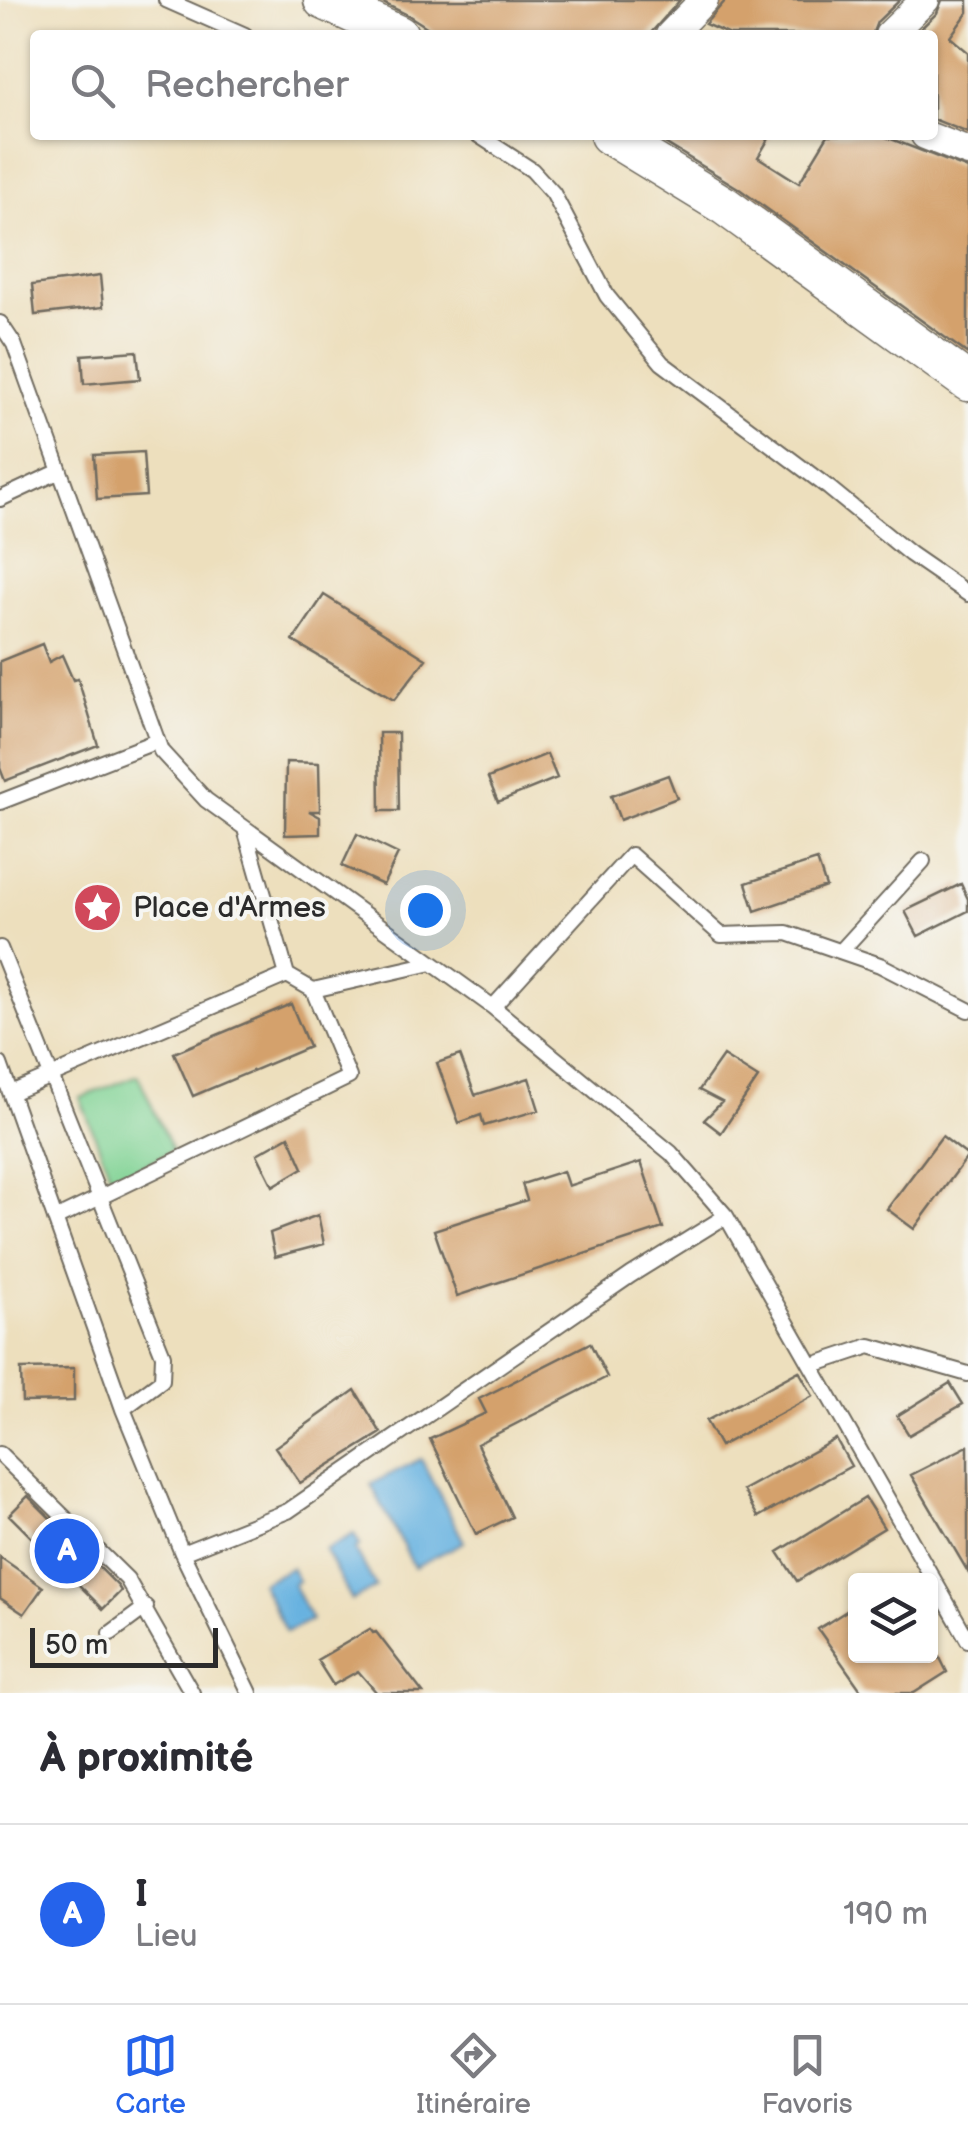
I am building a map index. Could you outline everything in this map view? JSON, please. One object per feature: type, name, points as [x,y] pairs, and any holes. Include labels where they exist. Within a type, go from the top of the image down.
[{"type":"street","points":[[323,0],[388,30]]},
{"type":"street","points":[[894,30],[925,0]]},
{"type":"street","points":[[617,140],[725,206],[968,382]]},
{"type":"lane","points":[[166,0],[234,30]]},
{"type":"lane","points":[[486,140],[532,170],[554,193],[607,296],[662,362],[910,554],[968,594]]},
{"type":"lane","points":[[0,324],[14,344],[161,751],[206,800],[493,1007],[671,1152],[726,1216],[968,1640]]},
{"type":"lane","points":[[0,499],[60,471]]},
{"type":"lane","points":[[0,802],[157,741]]},
{"type":"lane","points":[[55,1219],[349,1077],[313,990],[287,974],[245,828]]},
{"type":"lane","points":[[493,1007],[630,855],[721,935],[787,933],[880,965],[968,1010]]},
{"type":"lane","points":[[842,950],[923,861]]},
{"type":"lane","points":[[0,948],[163,1354],[162,1380],[123,1409]]},
{"type":"lane","points":[[313,990],[432,963]]},
{"type":"lane","points":[[11,1094],[287,974]]},
{"type":"lane","points":[[0,1064],[123,1409],[182,1553],[250,1693]]},
{"type":"lane","points":[[182,1553],[288,1511],[631,1275],[726,1216]]},
{"type":"lane","points":[[813,1365],[870,1346],[968,1374]]},
{"type":"lane","points":[[0,1454],[127,1578],[192,1693]]},
{"type":"lane","points":[[111,1633],[146,1607]]},
{"type":"green space","points":[[138,1075],[172,1151],[113,1182],[80,1098]]},
{"type":"water","points":[[421,1459],[464,1542],[414,1567],[371,1484]]},
{"type":"water","points":[[354,1534],[360,1545],[355,1549],[376,1587],[352,1600],[325,1550]]},
{"type":"water","points":[[291,1568],[298,1581],[293,1584],[311,1620],[286,1632],[261,1583]]},
{"type":"building","points":[[377,0],[680,0],[653,30],[431,30]]},
{"type":"building","points":[[726,0],[900,0],[874,30],[719,30],[705,24]]},
{"type":"building","points":[[942,0],[968,0],[968,12],[950,37],[968,52],[968,133],[938,121],[938,30],[919,30],[937,13]]},
{"type":"building","points":[[660,140],[768,140],[758,157],[799,183],[825,140],[894,140],[968,169],[968,354],[738,188]]},
{"type":"building","points":[[100,276],[103,307],[35,315],[32,285]]},
{"type":"building","points":[[137,351],[140,379],[84,384],[82,355]]},
{"type":"building","points":[[143,452],[146,496],[97,499],[94,455]]},
{"type":"building","points":[[324,595],[426,659],[394,700],[293,641]]},
{"type":"building","points":[[42,644],[49,662],[62,655],[73,680],[78,679],[98,745],[5,781],[0,768],[0,661]]},
{"type":"building","points":[[379,733],[398,733],[399,811],[380,811]]},
{"type":"building","points":[[547,754],[557,778],[498,802],[488,778]]},
{"type":"building","points":[[286,762],[319,763],[320,811],[309,811],[320,817],[320,834],[285,835]]},
{"type":"building","points":[[668,775],[677,798],[620,820],[611,796]]},
{"type":"building","points":[[357,834],[398,854],[383,885],[342,866]]},
{"type":"building","points":[[817,860],[826,887],[755,911],[746,883]]},
{"type":"building","points":[[961,884],[968,899],[968,911],[918,936],[905,911]]},
{"type":"building","points":[[291,1004],[309,1047],[193,1096],[174,1053]]},
{"type":"building","points":[[460,1055],[475,1095],[529,1078],[539,1110],[484,1126],[481,1115],[459,1123],[437,1063]]},
{"type":"building","points":[[723,1056],[758,1078],[721,1133],[704,1120],[722,1102],[699,1090]]},
{"type":"building","points":[[289,1136],[303,1168],[273,1186],[257,1154]]},
{"type":"building","points":[[942,1136],[968,1156],[914,1229],[887,1209]]},
{"type":"building","points":[[641,1162],[663,1228],[457,1296],[434,1230],[527,1200],[522,1184],[563,1171],[568,1186]]},
{"type":"building","points":[[318,1215],[324,1244],[275,1257],[270,1233]]},
{"type":"building","points":[[590,1343],[607,1377],[477,1444],[512,1517],[476,1534],[430,1439],[486,1413],[479,1399]]},
{"type":"building","points":[[74,1368],[74,1401],[22,1402],[21,1369]]},
{"type":"building","points":[[799,1371],[813,1396],[720,1446],[706,1421]]},
{"type":"building","points":[[950,1383],[963,1404],[909,1435],[897,1416]]},
{"type":"building","points":[[355,1390],[381,1433],[300,1483],[275,1447]]},
{"type":"building","points":[[836,1439],[851,1466],[758,1517],[743,1490]]},
{"type":"building","points":[[968,1446],[968,1572],[911,1475]]},
{"type":"building","points":[[28,1496],[118,1586],[121,1591],[103,1609],[9,1515]]},
{"type":"building","points":[[865,1498],[884,1528],[797,1581],[778,1552]]},
{"type":"building","points":[[0,1557],[43,1587],[24,1614],[0,1598]]},
{"type":"building","points":[[848,1610],[848,1663],[938,1663],[939,1656],[947,1672],[914,1693],[863,1693],[818,1629]]},
{"type":"building","points":[[370,1629],[423,1693],[377,1693],[358,1671],[333,1685],[317,1660]]},
{"type":"place","name":"Place d'Armes","points":[[98,907]]},
{"type":"place","name":"I","points":[[67,1551]]}]
